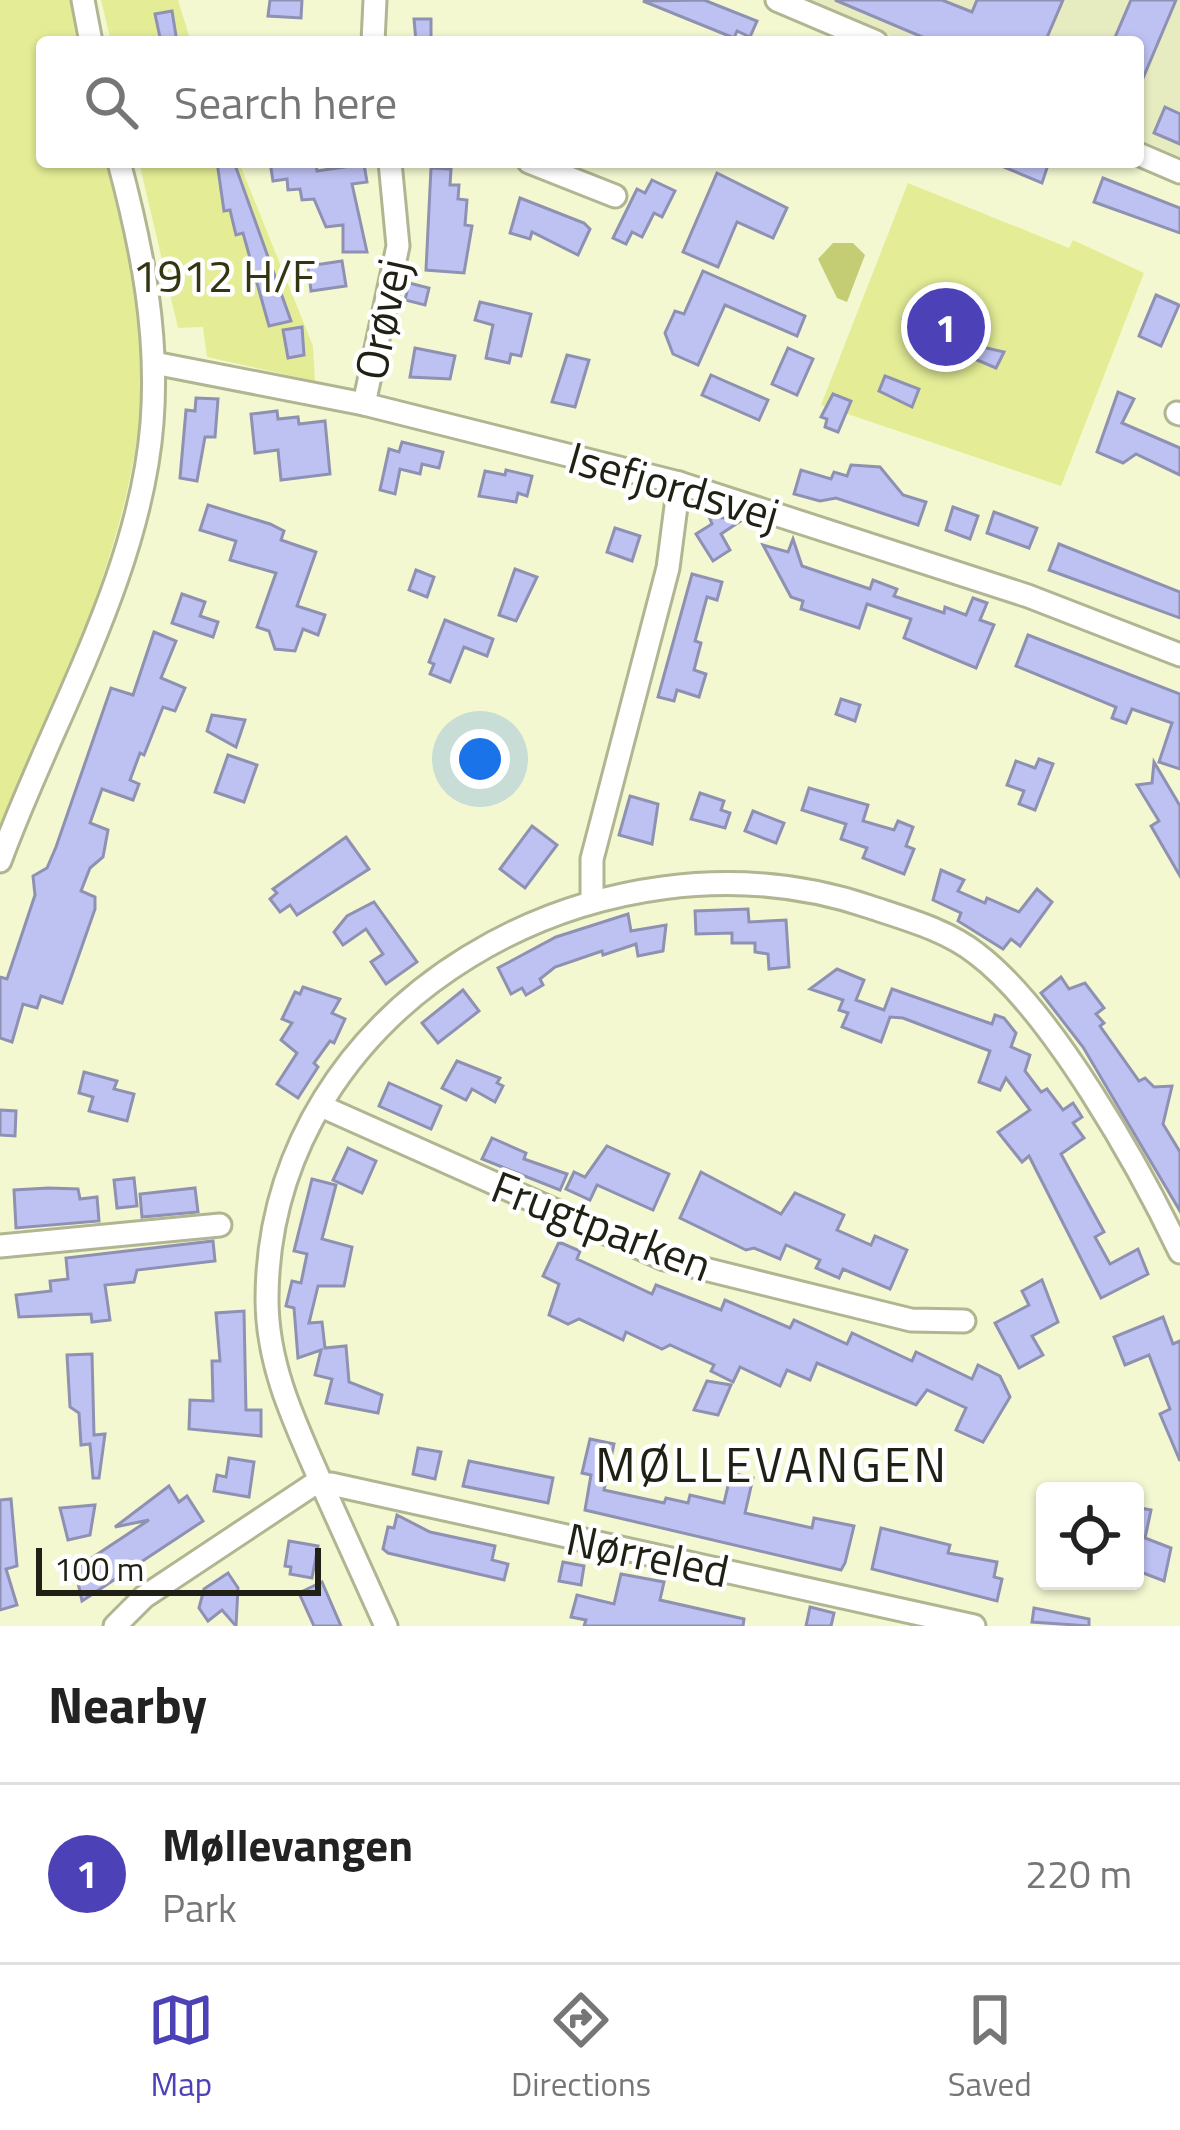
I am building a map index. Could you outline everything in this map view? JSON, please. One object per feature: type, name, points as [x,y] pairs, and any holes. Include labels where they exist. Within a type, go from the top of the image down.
[{"type":"street","points":[[83,0],[90,36]]},
{"type":"street","points":[[373,36],[374,0]]},
{"type":"street","points":[[776,0],[862,36]]},
{"type":"street","points":[[1144,157],[1180,172]]},
{"type":"street","points":[[0,861],[127,546],[152,426],[154,363],[144,261],[121,168]]},
{"type":"street","name":"Orøvej","points":[[364,404],[398,246],[391,168]]},
{"type":"street","points":[[545,168],[615,196]]},
{"type":"street","name":"Isefjordsvej","points":[[154,363],[364,404],[679,484],[1011,590],[1180,655]]},
{"type":"street","points":[[592,898],[592,859],[668,568],[679,484]]},
{"type":"street","points":[[386,1626],[280,1385],[267,1300],[284,1186],[322,1106],[391,1019],[428,986],[496,940],[592,898],[703,881],[765,883],[858,903],[970,949],[1010,984],[1037,1019],[1090,1096],[1180,1252]]},
{"type":"street","name":"Frugtparken","points":[[322,1106],[664,1258],[911,1320],[964,1321]]},
{"type":"street","points":[[0,1246],[220,1225]]},
{"type":"street","points":[[115,1626],[144,1598],[321,1484]]},
{"type":"street","name":"Nørreled","points":[[321,1484],[974,1626]]},
{"type":"shaded area","points":[[806,0],[1180,0],[1180,157],[1144,142],[1144,36],[892,36]]},
{"type":"shaded area","points":[[833,243],[853,243],[865,255],[847,302],[837,298],[818,259]]},
{"type":"green space","points":[[0,0],[75,0],[81,36],[36,36],[36,168],[112,168],[142,303],[143,391],[134,458],[100,586],[0,837]]},
{"type":"green space","points":[[101,0],[178,0],[189,36],[110,36]]},
{"type":"green space","name":"1912 H/F","points":[[140,168],[241,168],[313,346],[315,381],[207,357],[203,327],[178,328]]},
{"type":"green space","points":[[908,183],[1069,248],[1073,240],[1144,273],[1061,486],[821,405]]},
{"type":"building","points":[[270,0],[302,0],[301,18],[268,16]]},
{"type":"building","points":[[704,0],[757,21],[750,36],[737,31],[729,36],[643,1]]},
{"type":"building","points":[[835,0],[942,0],[972,12],[977,0],[1063,0],[1048,36],[920,36]]},
{"type":"building","points":[[1131,0],[1176,0],[1144,76],[1144,36],[1116,36]]},
{"type":"building","points":[[172,11],[176,36],[160,36],[155,14]]},
{"type":"building","points":[[414,19],[431,19],[431,36],[415,36]]},
{"type":"building","points":[[1165,107],[1180,114],[1180,144],[1154,133]]},
{"type":"building","points":[[218,168],[236,168],[291,321],[269,326],[243,233],[236,235],[230,210],[224,211]]},
{"type":"building","points":[[271,168],[365,168],[367,182],[352,184],[367,252],[343,252],[343,225],[326,227],[314,199],[302,200],[300,189],[288,190],[287,179],[273,181]]},
{"type":"building","points":[[431,168],[451,169],[450,185],[459,185],[458,199],[467,200],[465,225],[472,226],[464,273],[426,270]]},
{"type":"building","points":[[1006,168],[1047,168],[1042,183]]},
{"type":"building","points":[[717,173],[787,208],[773,238],[737,222],[718,267],[683,252]]},
{"type":"building","points":[[1103,178],[1180,208],[1180,233],[1094,202]]},
{"type":"building","points":[[652,180],[675,191],[662,217],[654,213],[642,237],[632,232],[626,244],[613,238],[637,189],[645,193]]},
{"type":"building","points":[[520,198],[584,223],[590,229],[578,255],[532,232],[530,239],[510,233]]},
{"type":"building","points":[[342,261],[346,286],[311,291],[308,266]]},
{"type":"building","points":[[703,271],[805,316],[797,336],[725,305],[698,365],[673,354],[665,333],[675,311],[684,314]]},
{"type":"building","points":[[409,283],[429,288],[425,305],[405,300]]},
{"type":"building","points":[[1156,295],[1179,305],[1161,346],[1139,336]]},
{"type":"building","points":[[480,302],[531,314],[521,356],[511,354],[509,363],[486,358],[493,325],[475,320]]},
{"type":"building","points":[[910,305],[940,318],[943,311],[966,322],[963,328],[971,332],[965,343],[1004,352],[996,368],[949,348],[944,340],[903,319]]},
{"type":"building","points":[[302,327],[304,355],[288,358],[283,330]]},
{"type":"building","points":[[415,348],[455,356],[450,379],[410,377]]},
{"type":"building","points":[[788,348],[813,359],[797,395],[772,384]]},
{"type":"building","points":[[567,355],[589,360],[575,407],[552,402]]},
{"type":"building","points":[[711,375],[768,400],[759,420],[702,395]]},
{"type":"building","points":[[885,376],[919,389],[912,407],[879,391]]},
{"type":"building","points":[[1118,392],[1134,399],[1122,423],[1180,448],[1180,475],[1136,454],[1123,463],[1097,452]]},
{"type":"building","points":[[833,394],[851,401],[838,432],[825,427],[827,419],[821,417]]},
{"type":"building","points":[[196,398],[218,399],[215,437],[205,437],[197,481],[180,478],[186,410],[195,411]]},
{"type":"building","points":[[277,411],[278,419],[298,417],[299,424],[325,421],[330,474],[281,480],[278,450],[255,453],[251,414]]},
{"type":"building","points":[[402,442],[443,452],[439,468],[422,464],[420,474],[400,469],[395,494],[380,490],[389,449],[399,452]]},
{"type":"building","points":[[851,465],[880,467],[903,495],[926,502],[918,525],[836,498],[820,501],[794,494],[801,470],[831,479],[834,472],[847,476]]},
{"type":"building","points":[[506,470],[532,476],[527,496],[518,493],[516,502],[479,496],[485,471],[505,475]]},
{"type":"building","points":[[208,505],[270,524],[284,531],[281,540],[316,552],[297,606],[325,615],[318,635],[303,629],[295,651],[275,649],[269,631],[257,627],[276,573],[230,560],[236,541],[200,530]]},
{"type":"building","points":[[953,507],[978,516],[970,539],[946,530]]},
{"type":"building","points":[[994,512],[1037,528],[1029,548],[987,533]]},
{"type":"building","points":[[708,514],[739,522],[721,534],[730,550],[713,561],[696,534],[712,524]]},
{"type":"building","points":[[615,528],[640,536],[632,561],[607,552]]},
{"type":"building","points":[[793,539],[802,566],[870,589],[873,580],[897,589],[894,596],[944,613],[945,607],[966,615],[973,598],[987,603],[980,620],[994,625],[976,668],[904,638],[911,619],[867,604],[859,628],[801,609],[803,601],[791,597],[763,545],[788,552]]},
{"type":"building","points":[[1059,544],[1180,592],[1180,618],[1049,570]]},
{"type":"building","points":[[515,569],[537,577],[516,621],[499,615]]},
{"type":"building","points":[[416,570],[434,577],[427,597],[409,590]]},
{"type":"building","points":[[692,574],[722,582],[717,600],[707,597],[695,641],[701,643],[694,670],[706,674],[699,697],[677,690],[674,701],[658,697]]},
{"type":"building","points":[[182,594],[205,602],[200,616],[218,622],[213,637],[172,623]]},
{"type":"building","points":[[445,620],[493,639],[487,656],[464,647],[450,682],[430,674],[434,664],[429,662]]},
{"type":"building","points":[[154,632],[176,641],[161,678],[185,688],[175,711],[163,707],[144,755],[140,753],[130,780],[139,784],[133,800],[102,789],[90,823],[108,830],[103,857],[90,868],[81,891],[95,897],[95,909],[62,1003],[41,996],[37,1008],[23,1004],[12,1042],[0,1038],[0,977],[7,979],[35,895],[33,876],[47,868],[56,847],[111,688],[133,695]]},
{"type":"building","points":[[1028,635],[1180,694],[1180,769],[1159,762],[1172,723],[1132,709],[1126,723],[1112,718],[1116,707],[1016,666]]},
{"type":"building","points":[[841,699],[860,705],[855,721],[836,714]]},
{"type":"building","points":[[212,715],[245,720],[236,747],[207,731]]},
{"type":"building","points":[[228,755],[257,765],[244,802],[215,792]]},
{"type":"building","points":[[1039,759],[1053,764],[1035,810],[1019,804],[1024,791],[1007,785],[1016,761],[1035,768]]},
{"type":"building","points":[[1154,762],[1180,806],[1180,876],[1151,826],[1159,821],[1137,785],[1152,783]]},
{"type":"building","points":[[809,788],[868,805],[863,821],[894,830],[898,821],[913,827],[906,846],[914,849],[904,874],[863,858],[867,848],[841,839],[846,824],[802,810]]},
{"type":"building","points":[[700,793],[724,801],[721,810],[730,813],[725,828],[691,819]]},
{"type":"building","points":[[630,796],[658,804],[652,844],[619,835]]},
{"type":"building","points":[[753,811],[784,823],[776,843],[745,831]]},
{"type":"building","points":[[532,826],[557,845],[525,888],[500,869]]},
{"type":"building","points":[[346,837],[369,869],[297,915],[290,905],[280,912],[270,899],[277,893],[273,889]]},
{"type":"building","points":[[941,870],[964,880],[958,891],[985,903],[987,898],[1019,912],[1037,889],[1052,902],[1020,946],[1011,939],[1003,949],[958,921],[961,913],[933,900]]},
{"type":"building","points":[[374,902],[417,962],[386,984],[371,962],[383,954],[366,929],[343,945],[334,932],[347,916]]},
{"type":"building","points":[[748,909],[749,922],[786,920],[789,967],[769,969],[768,954],[755,952],[755,943],[732,943],[732,933],[696,934],[695,911]]},
{"type":"building","points":[[628,914],[631,931],[666,925],[663,951],[638,956],[636,944],[603,955],[602,951],[555,967],[540,979],[543,985],[526,995],[522,988],[511,994],[498,968],[556,937]]},
{"type":"building","points":[[837,969],[864,980],[856,1000],[884,1010],[892,989],[992,1024],[995,1015],[1004,1018],[1016,1033],[1011,1047],[1030,1055],[1025,1071],[1041,1092],[1047,1089],[1063,1110],[1073,1103],[1082,1117],[1073,1123],[1084,1138],[1061,1154],[1104,1232],[1095,1237],[1110,1264],[1138,1249],[1148,1274],[1101,1298],[1029,1156],[1022,1162],[998,1132],[1030,1110],[1006,1078],[1000,1090],[979,1082],[990,1051],[903,1018],[890,1017],[881,1042],[842,1027],[848,1013],[839,1010],[843,1000],[810,989]]},
{"type":"building","points":[[1061,977],[1069,989],[1085,983],[1104,1008],[1096,1014],[1104,1023],[1100,1026],[1139,1081],[1145,1078],[1154,1087],[1172,1086],[1163,1124],[1180,1152],[1180,1211],[1083,1047],[1041,993]]},
{"type":"building","points":[[303,987],[340,999],[332,1013],[345,1019],[334,1043],[330,1041],[314,1063],[318,1067],[298,1098],[277,1084],[297,1053],[281,1040],[292,1023],[282,1019],[295,992],[300,994]]},
{"type":"building","points":[[463,990],[479,1011],[438,1043],[422,1023]]},
{"type":"building","points":[[457,1061],[500,1078],[497,1083],[503,1086],[495,1102],[472,1089],[466,1100],[442,1088]]},
{"type":"building","points":[[84,1072],[117,1081],[114,1089],[134,1094],[127,1121],[89,1111],[93,1097],[79,1093]]},
{"type":"building","points":[[389,1083],[441,1106],[431,1129],[379,1106]]},
{"type":"building","points":[[0,1110],[16,1111],[15,1136],[0,1135]]},
{"type":"building","points":[[492,1138],[526,1153],[524,1159],[567,1174],[560,1190],[482,1159]]},
{"type":"building","points":[[607,1146],[669,1174],[653,1210],[597,1185],[590,1200],[566,1189],[574,1172],[585,1177]]},
{"type":"building","points":[[348,1148],[376,1161],[362,1193],[333,1180]]},
{"type":"building","points":[[701,1172],[781,1214],[795,1193],[844,1215],[837,1230],[871,1245],[875,1236],[907,1250],[890,1289],[843,1269],[839,1278],[816,1268],[820,1260],[786,1245],[780,1259],[754,1248],[746,1250],[680,1218]]},
{"type":"building","points":[[134,1178],[137,1206],[117,1208],[114,1180]]},
{"type":"building","points":[[312,1179],[336,1185],[322,1239],[352,1247],[344,1286],[318,1286],[309,1323],[322,1322],[325,1348],[346,1346],[349,1382],[382,1395],[378,1413],[326,1403],[332,1379],[315,1375],[321,1350],[298,1358],[294,1308],[286,1306],[292,1281],[301,1283],[307,1254],[294,1251]]},
{"type":"building","points":[[195,1188],[198,1212],[142,1217],[140,1194]]},
{"type":"building","points":[[78,1189],[80,1199],[97,1197],[99,1221],[16,1228],[14,1190]]},
{"type":"building","points":[[213,1241],[215,1261],[137,1270],[134,1282],[105,1285],[110,1320],[92,1322],[91,1314],[19,1317],[16,1295],[51,1291],[50,1281],[68,1279],[66,1258]]},
{"type":"building","points":[[559,1242],[580,1251],[577,1259],[652,1294],[656,1285],[721,1310],[725,1300],[790,1328],[794,1320],[847,1344],[852,1333],[912,1361],[916,1352],[972,1379],[978,1365],[1000,1376],[1010,1397],[983,1442],[956,1430],[966,1408],[927,1390],[916,1405],[817,1363],[810,1380],[787,1370],[780,1386],[740,1367],[733,1382],[711,1371],[714,1365],[670,1345],[662,1349],[626,1332],[623,1340],[579,1319],[568,1324],[549,1315],[559,1284],[543,1276]]},
{"type":"building","points":[[1042,1280],[1058,1322],[1032,1336],[1043,1355],[1019,1368],[995,1323],[1029,1305],[1022,1291]]},
{"type":"building","points":[[244,1311],[246,1410],[261,1410],[261,1436],[189,1429],[190,1400],[213,1401],[212,1361],[220,1361],[216,1313]]},
{"type":"building","points":[[1163,1317],[1173,1344],[1180,1341],[1180,1461],[1160,1414],[1170,1409],[1149,1355],[1125,1365],[1114,1337]]},
{"type":"building","points":[[92,1354],[94,1435],[105,1434],[99,1478],[93,1478],[90,1444],[81,1445],[79,1413],[70,1407],[67,1355]]},
{"type":"building","points":[[707,1381],[731,1385],[718,1415],[694,1410]]},
{"type":"building","points":[[590,1439],[614,1444],[604,1490],[664,1503],[666,1498],[688,1503],[690,1495],[724,1503],[731,1473],[753,1478],[745,1513],[812,1528],[814,1518],[854,1526],[845,1563],[841,1570],[585,1510],[591,1475],[582,1473]]},
{"type":"building","points":[[418,1448],[441,1452],[435,1479],[413,1474]]},
{"type":"building","points":[[229,1458],[254,1462],[249,1497],[214,1491],[217,1475],[226,1477]]},
{"type":"building","points":[[469,1461],[553,1478],[548,1503],[463,1486]]},
{"type":"building","points":[[169,1486],[179,1502],[187,1496],[203,1521],[82,1601],[75,1569],[149,1520],[115,1527]]},
{"type":"building","points":[[11,1499],[17,1566],[6,1569],[17,1605],[0,1610],[0,1500]]},
{"type":"building","points":[[95,1505],[90,1535],[68,1540],[60,1508]]},
{"type":"building","points":[[1144,1509],[1151,1510],[1145,1538],[1171,1548],[1164,1581],[1144,1573]]},
{"type":"building","points":[[397,1515],[430,1532],[495,1546],[492,1560],[508,1564],[504,1580],[388,1553],[383,1549],[388,1527],[394,1528]]},
{"type":"building","points":[[881,1528],[950,1545],[948,1553],[997,1562],[994,1577],[1002,1579],[997,1601],[872,1569]]},
{"type":"building","points":[[289,1541],[318,1546],[312,1578],[290,1574],[291,1567],[285,1566]]},
{"type":"building","points":[[563,1562],[584,1566],[581,1585],[559,1581]]},
{"type":"building","points":[[228,1573],[238,1588],[236,1626],[222,1610],[208,1621],[199,1608],[204,1589]]},
{"type":"building","points":[[621,1574],[664,1582],[660,1600],[744,1619],[743,1626],[584,1626],[586,1620],[571,1617],[577,1595],[614,1604]]},
{"type":"building","points":[[322,1582],[341,1626],[314,1626],[299,1593]]},
{"type":"building","points":[[810,1607],[834,1613],[831,1626],[806,1626]]},
{"type":"building","points":[[1034,1608],[1089,1619],[1089,1626],[1032,1622]]},
{"type":"place","name":"Møllevangen","points":[[946,327]]},
{"type":"district","name":"MØLLEVANGEN","points":[[772,1464]]}]
